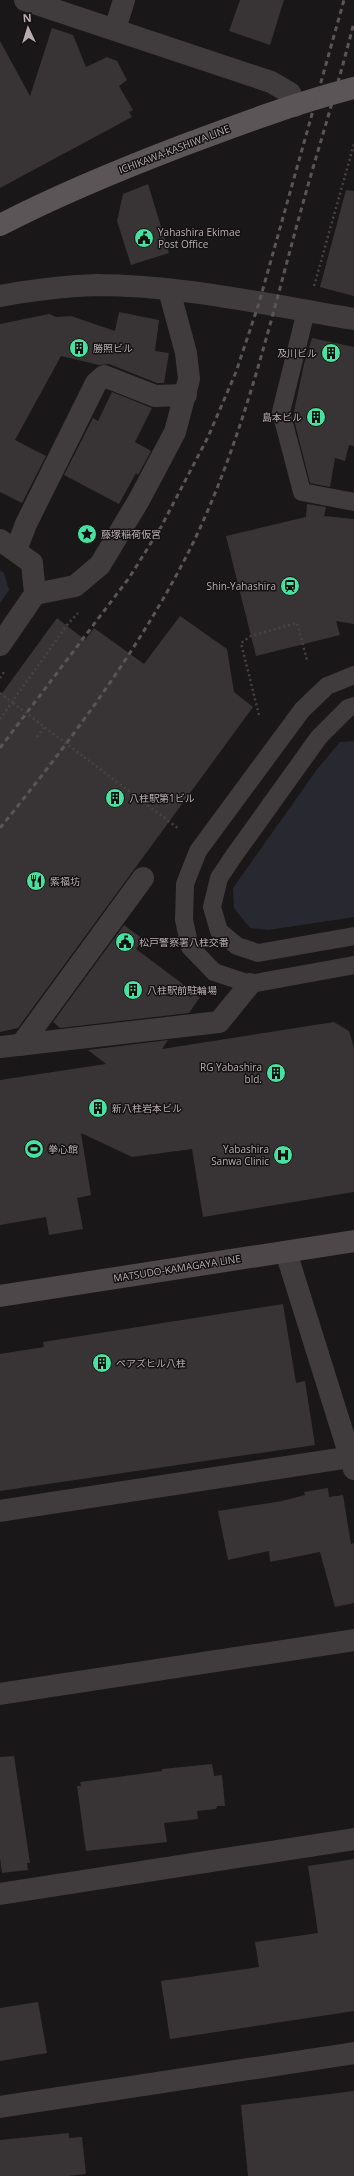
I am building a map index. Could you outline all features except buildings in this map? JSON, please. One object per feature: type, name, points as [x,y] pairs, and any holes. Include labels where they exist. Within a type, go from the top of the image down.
[{"type":"main road","name":"ICHIKAWA-KASHIWA LINE","points":[[0,225],[52,198],[139,162],[222,130],[354,88]]},
{"type":"main road","name":"MATSUDO-KAMAGAYA LINE","points":[[0,1296],[354,1241]]},
{"type":"street","points":[[25,0],[116,29],[271,82],[290,93],[295,106]]},
{"type":"street","points":[[116,29],[124,0]]},
{"type":"street","points":[[0,296],[40,289],[96,285],[169,290],[354,319]]},
{"type":"street","points":[[35,594],[75,586],[100,565],[139,500],[175,432],[186,395],[189,378],[186,353],[169,290]]},
{"type":"street","points":[[0,645],[35,594],[32,563],[8,545],[26,524],[96,383],[104,376],[155,396],[186,395]]},
{"type":"street","points":[[10,1046],[144,878]]},
{"type":"street","points":[[10,1046],[219,1022],[250,984]]},
{"type":"street","points":[[0,1511],[352,1463],[286,1252]]},
{"type":"street","points":[[0,1694],[354,1640]]},
{"type":"street","points":[[0,1894],[354,1839]]},
{"type":"street","points":[[0,2107],[354,2053]]},
{"type":"lane","points":[[306,311],[281,412],[302,492],[354,502]]},
{"type":"lane","points":[[354,674],[327,686],[302,710],[198,851],[185,884],[184,920],[190,947],[214,972],[250,984],[354,965]]},
{"type":"lane","points":[[354,706],[348,708],[319,737],[233,857],[219,878],[212,907],[218,931],[237,946],[258,953],[354,936]]},
{"type":"path","points":[[306,311],[354,144]]},
{"type":"path","points":[[0,719],[28,683],[67,625],[80,611]]},
{"type":"path","points":[[259,715],[241,643],[251,636],[297,623],[307,660]]},
{"type":"path","points":[[0,678],[9,665]]},
{"type":"path","points":[[1,694],[179,829]]},
{"type":"path","points":[[37,737],[44,727]]},
{"type":"shaded area","points":[[0,570],[4,573],[9,590],[0,603]]},
{"type":"shaded area","points":[[354,741],[354,917],[268,930],[250,928],[234,908],[233,888],[318,768],[340,742]]},
{"type":"railway","points":[[0,748],[129,578],[161,527],[208,437],[236,372],[259,303],[344,0]]},
{"type":"railway","points":[[0,828],[53,761],[104,691],[152,618],[193,543],[228,460],[256,376],[354,22]]},
{"type":"place","name":"Yahashira Ekimae Post Office","points":[[144,238]]},
{"type":"place","name":"勝照ビル","points":[[79,348]]},
{"type":"place","name":"及川ビル","points":[[331,353]]},
{"type":"place","name":"島本ビル","points":[[316,417]]},
{"type":"place","name":"藤塚稲荷仮宮","points":[[87,534]]},
{"type":"place","name":"Shin-Yahashira","points":[[290,586]]},
{"type":"place","name":"八柱駅第1ビル","points":[[115,798]]},
{"type":"place","name":"紫福坊","points":[[36,881]]},
{"type":"place","name":"松戸警察署八柱交番","points":[[125,942]]},
{"type":"place","name":"八柱駅前駐輪場","points":[[133,990]]},
{"type":"place","name":"RG Yabashira bld.","points":[[276,1073]]},
{"type":"place","name":"新八柱岩本ビル","points":[[98,1108]]},
{"type":"place","name":"拳心館","points":[[34,1149]]},
{"type":"place","name":"Yabashira Sanwa Clinic","points":[[283,1155]]},
{"type":"place","name":"ペアズヒル八柱","points":[[102,1363]]}]
